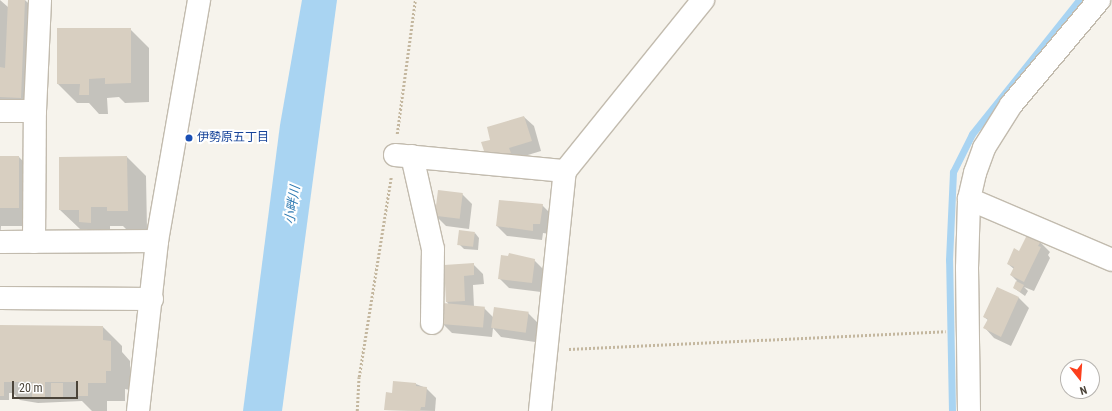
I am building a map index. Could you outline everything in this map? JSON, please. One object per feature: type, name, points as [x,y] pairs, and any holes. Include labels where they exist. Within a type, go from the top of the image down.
[{"type":"street","points":[[34,242],[35,111],[40,0]]},
{"type":"street","points":[[138,411],[152,299],[157,241],[200,0]]},
{"type":"street","points":[[540,411],[544,350],[565,171],[703,0]]},
{"type":"street","points":[[969,411],[969,199],[984,148],[997,125],[1040,69],[1099,0]]},
{"type":"street","points":[[0,111],[35,111]]},
{"type":"street","points":[[432,324],[433,249],[403,155],[565,171]]},
{"type":"street","points":[[969,199],[1112,260]]},
{"type":"street","points":[[0,242],[157,241]]},
{"type":"street","points":[[0,298],[152,299]]},
{"type":"path","points":[[357,411],[359,377],[403,155],[415,0]]},
{"type":"path","points":[[544,350],[968,330]]},
{"type":"water","name":"小畔川","points":[[302,0],[337,0],[282,411],[243,411],[280,125]]},
{"type":"building","points":[[8,0],[25,0],[21,98],[0,97],[0,67],[5,68]]},
{"type":"building","points":[[57,28],[131,28],[131,83],[105,84],[105,78],[89,79],[89,95],[79,95],[80,84],[57,84]]},
{"type":"building","points":[[524,116],[532,141],[509,148],[511,153],[486,157],[481,142],[490,140],[487,127]]},
{"type":"building","points":[[0,156],[19,156],[19,208],[0,208]]},
{"type":"building","points":[[127,156],[128,211],[107,211],[107,207],[91,207],[91,223],[79,222],[79,210],[59,210],[59,157]]},
{"type":"building","points":[[438,190],[463,193],[460,219],[435,216]]},
{"type":"building","points":[[499,200],[543,204],[540,224],[533,224],[533,231],[496,226]]},
{"type":"building","points":[[459,230],[475,232],[473,247],[457,245]]},
{"type":"building","points":[[1027,235],[1041,241],[1038,246],[1041,247],[1024,282],[1010,275],[1014,267],[1007,264],[1014,248],[1019,251]]},
{"type":"building","points":[[509,253],[535,259],[532,283],[498,279],[501,255],[508,256]]},
{"type":"building","points":[[474,263],[474,275],[464,276],[465,301],[446,302],[444,265]]},
{"type":"building","points":[[1016,281],[1024,285],[1020,292],[1013,288]]},
{"type":"building","points":[[997,287],[1019,297],[1001,337],[983,328],[988,319],[983,317]]},
{"type":"building","points":[[443,303],[485,307],[483,328],[441,324]]},
{"type":"building","points":[[494,307],[529,312],[526,333],[491,328]]},
{"type":"building","points":[[0,325],[103,326],[103,340],[111,341],[111,371],[106,371],[106,383],[88,383],[88,396],[76,396],[76,382],[45,382],[45,398],[32,398],[32,383],[37,382],[4,382],[4,396],[0,396]]},
{"type":"building","points":[[393,381],[416,383],[416,386],[427,387],[425,407],[421,407],[420,411],[384,410],[386,392],[392,393]]},
{"type":"building","points":[[51,383],[63,383],[63,399],[51,399]]},
{"type":"waterway","points":[[952,411],[949,260],[953,172],[972,134],[1079,0]]},
{"type":"place","name":"伊勢原五丁目","points":[[189,138]]}]
